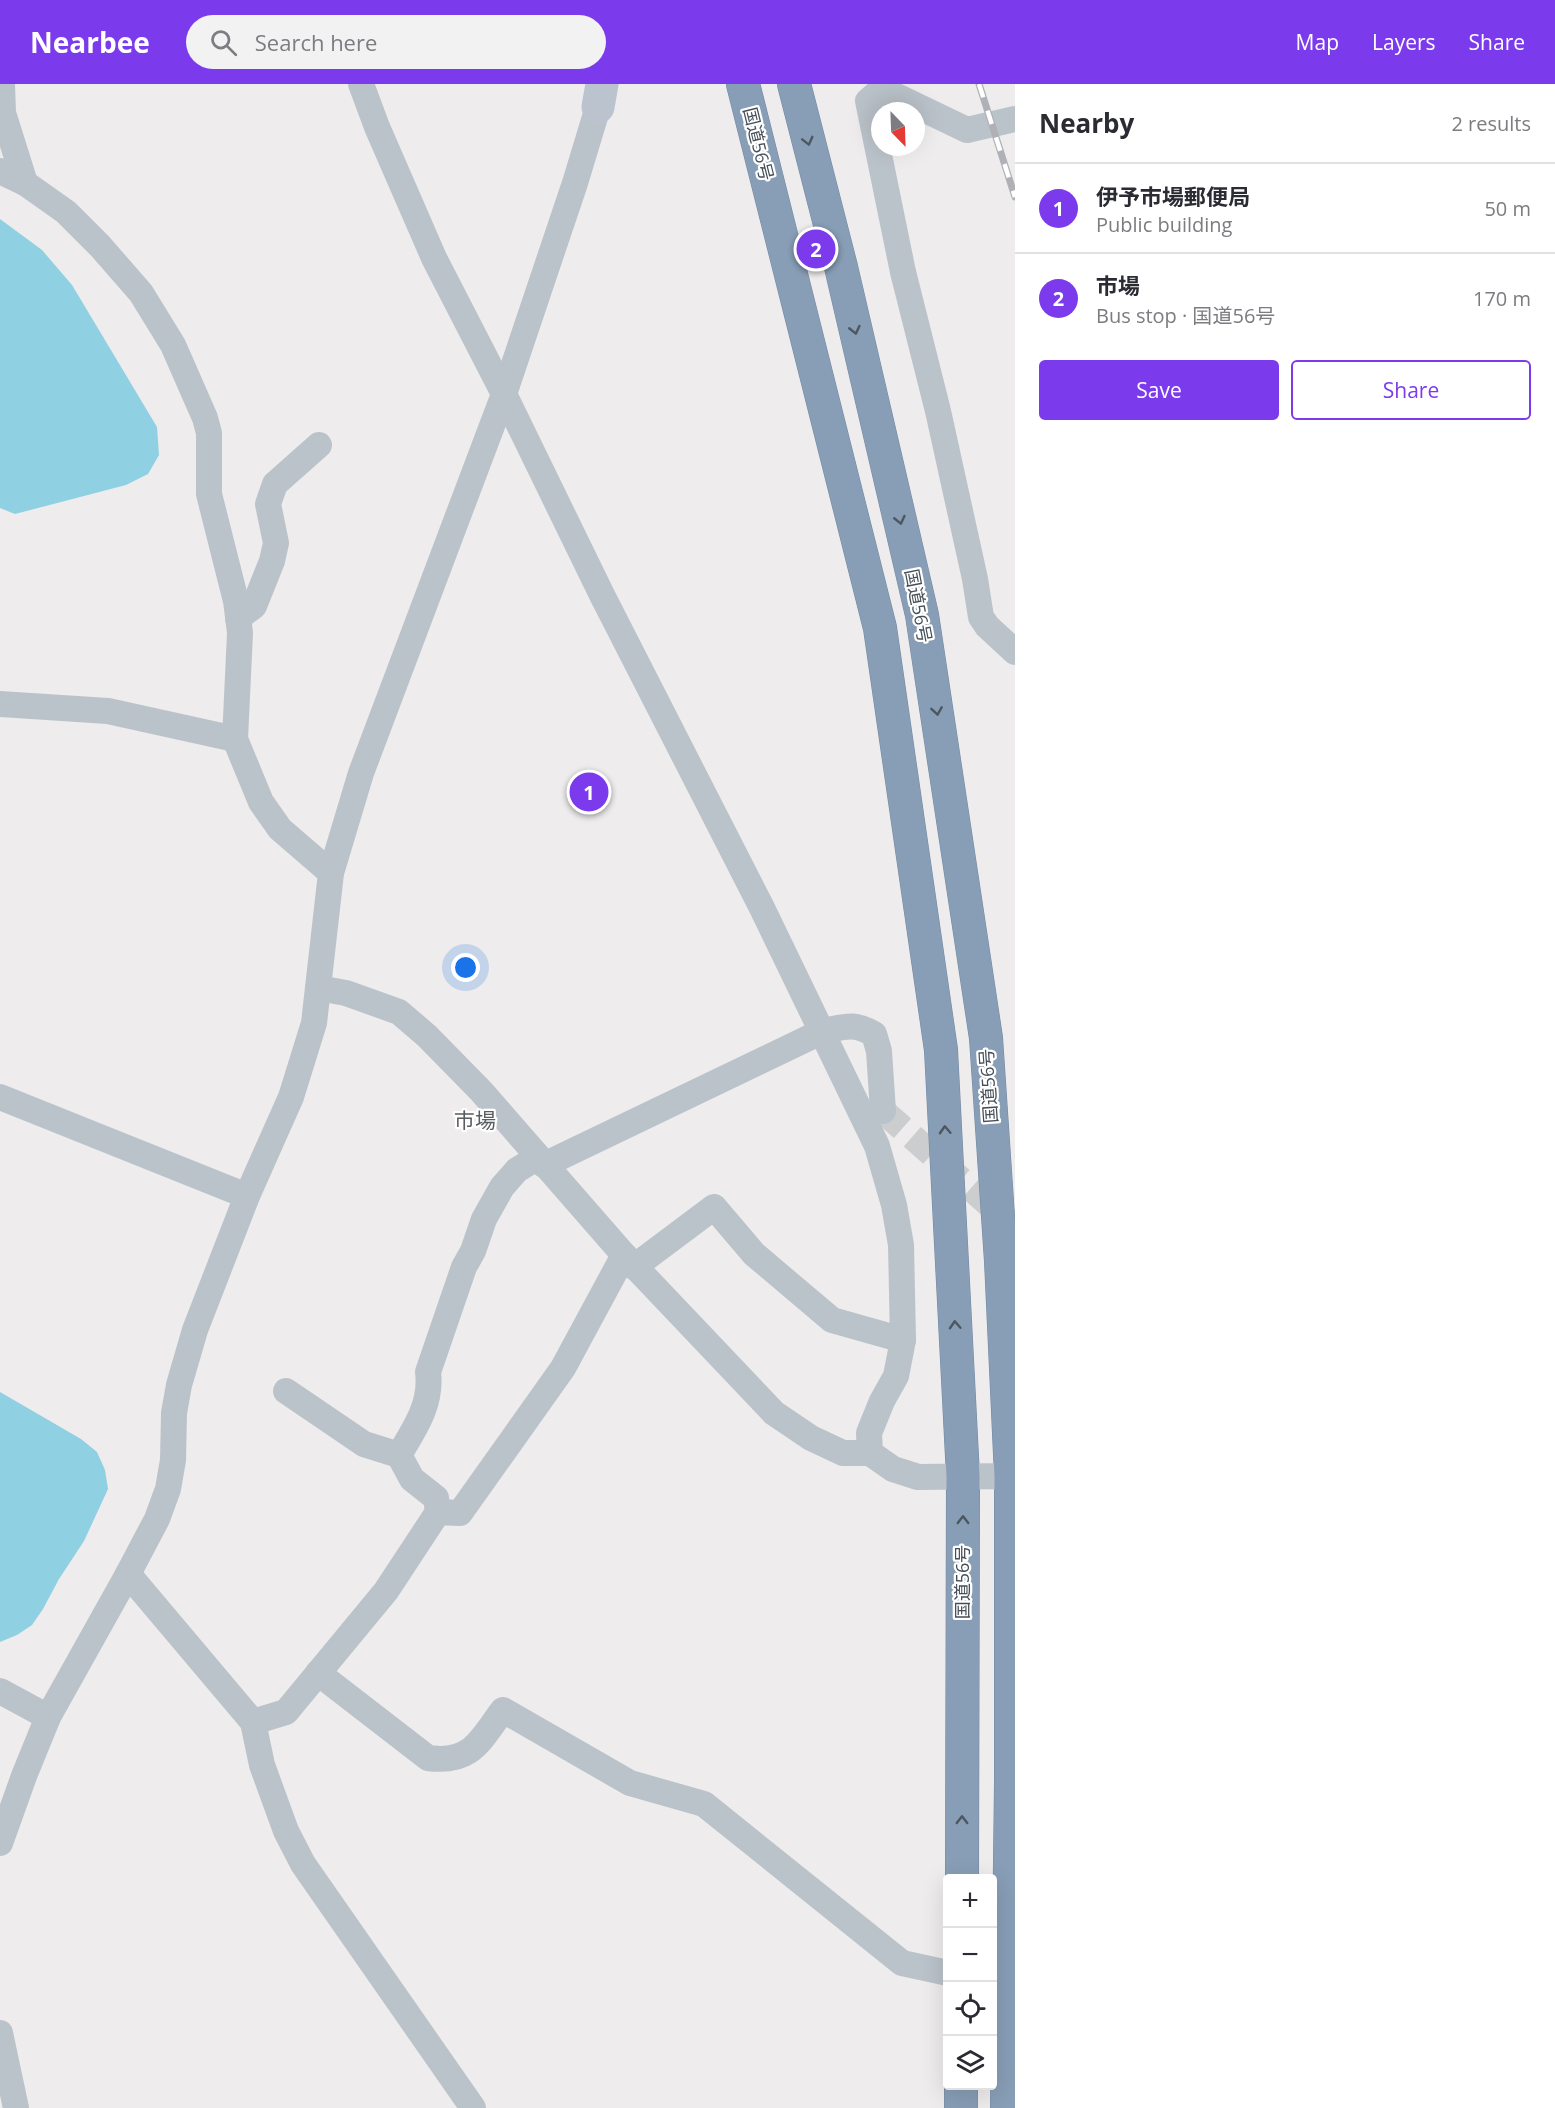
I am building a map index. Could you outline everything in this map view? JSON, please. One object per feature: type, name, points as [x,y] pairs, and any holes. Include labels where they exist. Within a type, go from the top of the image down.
[{"type":"highway","name":"国道56号","points":[[742,84],[880,628],[941,1050],[963,1476],[962,1874]]},
{"type":"highway","name":"国道56号","points":[[794,84],[841,267],[922,615],[986,1038],[1013,1476],[1007,2108]]},
{"type":"highway","points":[[961,2090],[961,2108]]},
{"type":"street","points":[[2,84],[3,113],[25,183]]},
{"type":"street","points":[[361,84],[377,127],[434,258],[504,394],[602,596],[762,908],[877,1146],[894,1205],[901,1245],[903,1340],[896,1376],[882,1401],[869,1433],[870,1453]]},
{"type":"street","points":[[1015,119],[968,130],[888,92],[876,94],[868,101],[903,272],[938,411],[981,617],[987,626],[1015,652]]},
{"type":"street","points":[[0,1843],[48,1717],[157,1519],[168,1489],[173,1460],[174,1413],[179,1385],[195,1330],[247,1196],[291,1097],[314,1023],[331,873],[361,773],[504,394],[575,183],[600,96]]},
{"type":"street","points":[[0,171],[25,183],[66,212],[100,246],[141,294],[173,345],[205,418],[209,433],[209,494],[236,601],[239,675],[235,739],[261,802],[280,830],[331,873]]},
{"type":"street","points":[[238,618],[254,606],[272,561],[276,543],[268,504],[275,484],[318,445]]},
{"type":"street","points":[[0,704],[108,711],[235,739]]},
{"type":"street","points":[[318,988],[346,993],[399,1012],[427,1036],[473,1083],[629,1261],[774,1413],[811,1438],[843,1453],[870,1453],[893,1469],[918,1477],[1013,1476]]},
{"type":"street","points":[[399,1455],[420,1421],[430,1388],[428,1372],[464,1267],[473,1251],[484,1219],[502,1186],[517,1170],[823,1031],[843,1027],[861,1026],[874,1034],[879,1051],[883,1111]]},
{"type":"street","points":[[0,1097],[247,1196]]},
{"type":"street","points":[[438,1512],[460,1513],[563,1368],[629,1261],[714,1207],[754,1254],[832,1320],[903,1340]]},
{"type":"street","points":[[253,1722],[286,1712],[386,1591],[438,1512],[436,1498],[412,1479],[399,1455],[364,1444],[286,1391]]},
{"type":"street","points":[[128,1574],[253,1722],[262,1765],[286,1831],[303,1864],[473,2108]]},
{"type":"street","points":[[318,1673],[428,1758],[445,1761],[462,1757],[474,1748],[503,1710],[630,1783],[704,1804],[902,1963],[943,1972]]},
{"type":"street","points":[[0,1691],[48,1717]]},
{"type":"street","points":[[0,2033],[16,2108]]},
{"type":"water","points":[[0,219],[42,250],[72,285],[157,427],[159,455],[148,474],[126,485],[15,514],[0,508]]},
{"type":"water","points":[[0,1392],[81,1439],[97,1452],[105,1470],[108,1489],[84,1541],[32,1625],[0,1642]]},
{"type":"tunnel","points":[[883,1111],[1007,1220]]},
{"type":"railway","points":[[979,84],[1015,197]]},
{"type":"place","name":"市場","points":[[816,249]]},
{"type":"place","name":"伊予市場郵便局","points":[[589,792]]},
{"type":"district","name":"市場","points":[[475,1121]]}]
